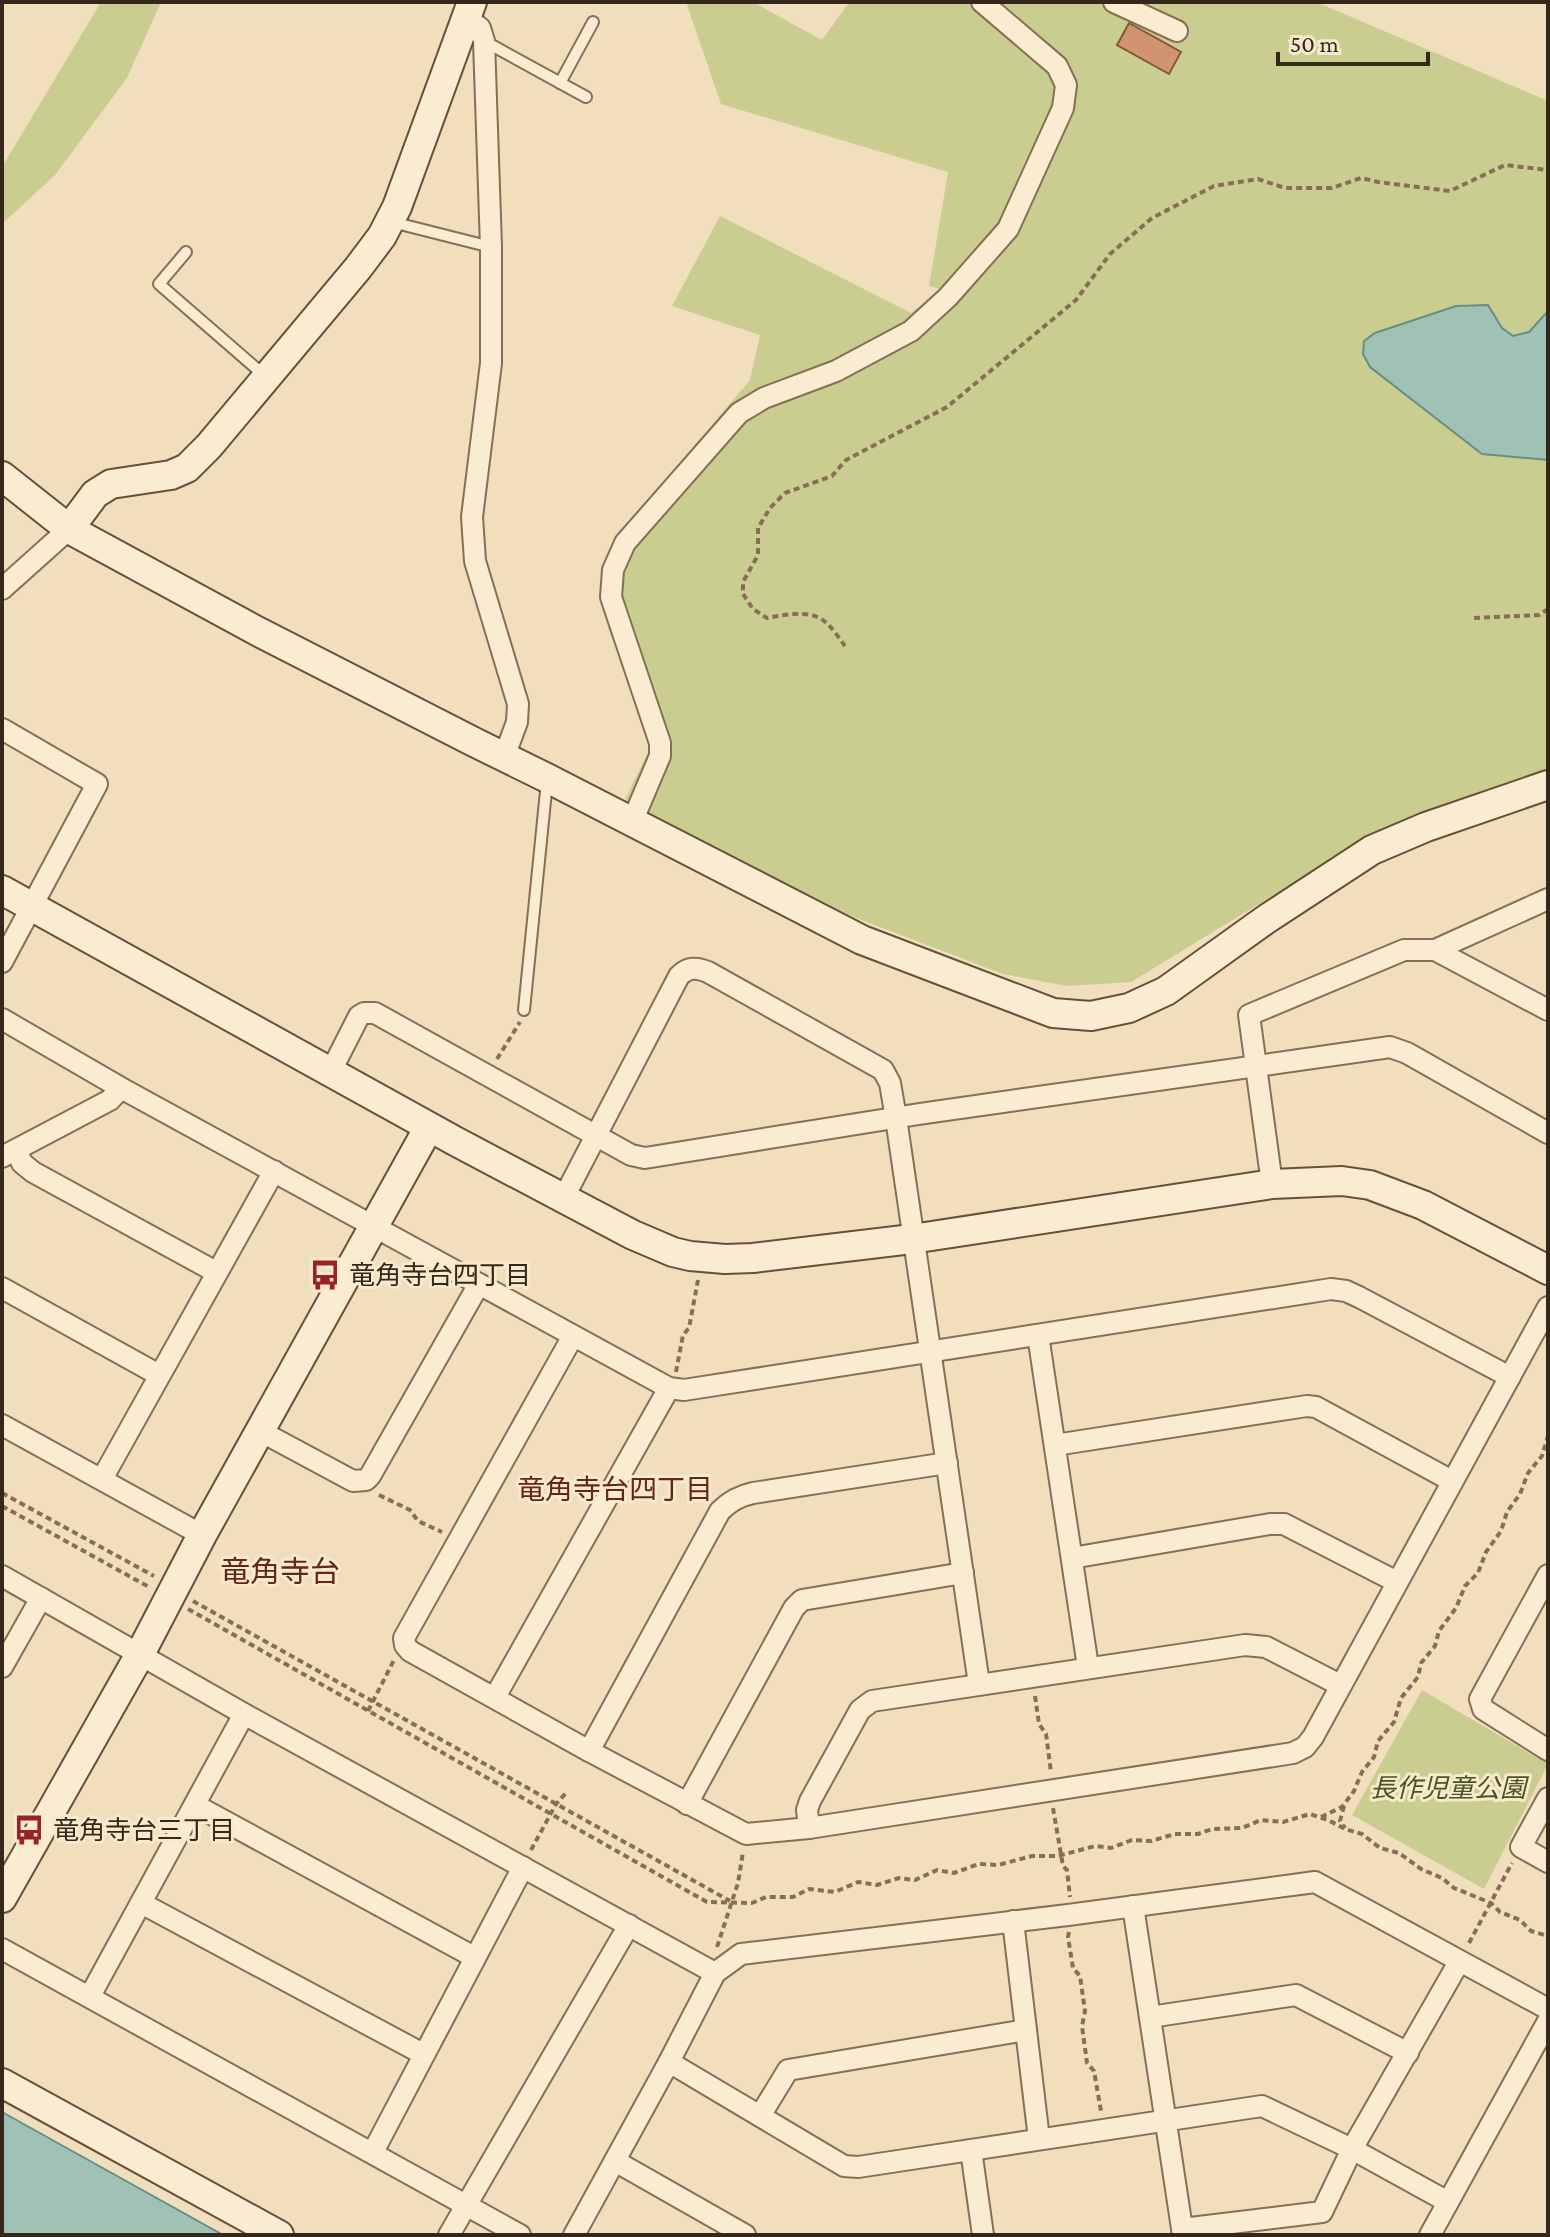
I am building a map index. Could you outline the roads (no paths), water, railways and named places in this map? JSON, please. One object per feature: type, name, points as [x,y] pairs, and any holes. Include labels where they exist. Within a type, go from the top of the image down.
[{"type":"street","points":[[632,822],[660,756],[660,743],[611,597],[613,570],[625,543],[739,413],[764,398],[836,371],[911,331],[948,297],[1008,229],[1063,108],[1066,85],[1057,66],[982,2]]},
{"type":"street","points":[[1114,2],[1177,31]]},
{"type":"street","points":[[469,10],[484,41],[491,247],[491,363],[472,517],[475,561],[518,704],[517,722],[504,757]]},
{"type":"street","points":[[2,589],[69,529],[95,494],[111,484],[171,475],[187,468],[268,378],[358,268],[382,236],[397,207],[469,10]]},
{"type":"street","points":[[2,476],[69,529],[257,631],[862,940],[1053,1013],[1091,1016],[1129,1008],[1166,991],[1268,918],[1372,850],[1426,827],[1548,785]]},
{"type":"street","points":[[2,729],[97,784],[2,962]]},
{"type":"street","points":[[2,890],[563,1199],[655,1245],[681,1254],[708,1259],[753,1258],[912,1239],[1272,1184],[1342,1181],[1380,1188],[1423,1205],[1548,1270]]},
{"type":"street","points":[[1272,1184],[1249,1015],[1404,950],[1435,950],[1548,899]]},
{"type":"street","points":[[1435,950],[1548,1010]]},
{"type":"street","points":[[563,1199],[679,976],[685,970],[692,968],[708,972],[883,1070],[890,1083],[896,1118],[979,1684]]},
{"type":"street","points":[[331,1071],[359,1016],[375,1013],[631,1155],[645,1158],[896,1118],[1390,1047],[1407,1053],[1548,1133]]},
{"type":"street","points":[[2,1019],[121,1088],[669,1388],[684,1390],[1331,1289],[1359,1297],[1510,1377]]},
{"type":"street","points":[[121,1088],[110,1100],[9,1154],[33,1172],[216,1272]]},
{"type":"street","points":[[2,1898],[139,1656],[202,1535],[429,1127]]},
{"type":"street","points":[[102,1479],[274,1171]]},
{"type":"street","points":[[260,1431],[353,1481],[366,1480],[479,1284]]},
{"type":"street","points":[[2,1288],[159,1375]]},
{"type":"street","points":[[573,1336],[404,1638],[405,1645],[410,1651],[589,1751],[746,1834],[809,1828],[1293,1753],[1305,1747],[1548,1307]]},
{"type":"street","points":[[1038,1335],[1088,1667]]},
{"type":"street","points":[[495,1697],[669,1388]]},
{"type":"street","points":[[1055,1445],[1307,1406],[1316,1407],[1452,1481]]},
{"type":"street","points":[[2,1425],[202,1535]]},
{"type":"street","points":[[589,1751],[720,1511],[729,1502],[753,1493],[947,1463]]},
{"type":"street","points":[[1072,1558],[1284,1524],[1397,1582]]},
{"type":"street","points":[[687,1804],[794,1608],[802,1600],[963,1573]]},
{"type":"street","points":[[1548,1575],[1480,1699],[1483,1709],[1548,1750]]},
{"type":"street","points":[[2,1576],[139,1656],[629,1925],[715,1963],[741,1954],[1315,1882],[1548,2009]]},
{"type":"street","points":[[2,1667],[41,1598]]},
{"type":"street","points":[[809,1828],[806,1818],[810,1801],[865,1704],[872,1701],[1257,1644],[1340,1685]]},
{"type":"street","points":[[90,1996],[244,1714]]},
{"type":"street","points":[[1548,1798],[1521,1847],[1548,1862]]},
{"type":"street","points":[[195,1805],[474,1957]]},
{"type":"street","points":[[373,2152],[523,1867]]},
{"type":"street","points":[[141,1903],[423,2054]]},
{"type":"street","points":[[1133,1906],[1182,2232],[1322,2212],[1352,2149],[1459,1962]]},
{"type":"street","points":[[1013,1921],[1039,2139]]},
{"type":"street","points":[[449,2235],[629,1925]]},
{"type":"street","points":[[2,1949],[520,2235]]},
{"type":"street","points":[[574,2235],[669,2062],[715,1963]]},
{"type":"street","points":[[1150,2017],[1296,1995],[1408,2053]]},
{"type":"street","points":[[1430,2235],[1548,2021]]},
{"type":"street","points":[[760,2116],[788,2070],[1026,2030]]},
{"type":"street","points":[[669,2062],[844,2166],[858,2167],[1262,2106],[1352,2149],[1448,2202]]},
{"type":"street","points":[[2,2083],[279,2235]]},
{"type":"street","points":[[971,2150],[983,2235]]},
{"type":"street","points":[[615,2161],[745,2235]]},
{"type":"lane","points":[[560,83],[593,22]]},
{"type":"lane","points":[[484,41],[586,97]]},
{"type":"lane","points":[[390,221],[491,247]]},
{"type":"lane","points":[[186,252],[159,284],[268,378]]},
{"type":"lane","points":[[523,1014],[547,778]]},
{"type":"water","points":[[1488,305],[1502,328],[1513,336],[1529,332],[1548,311],[1548,460],[1482,454],[1370,367],[1363,354],[1364,341],[1375,333],[1456,306]]},
{"type":"water","points":[[2,2112],[223,2235],[2,2235]]},
{"type":"place","name":"竜角寺台四丁目","points":[[325,1275]]},
{"type":"place","name":"竜角寺台三丁目","points":[[29,1830]]},
{"type":"district","name":"竜角寺台四丁目","points":[[615,1489]]},
{"type":"district","name":"竜角寺台","points":[[280,1571]]},
{"type":"park label","name":"長作児童公園","points":[[1448,1788]]}]
